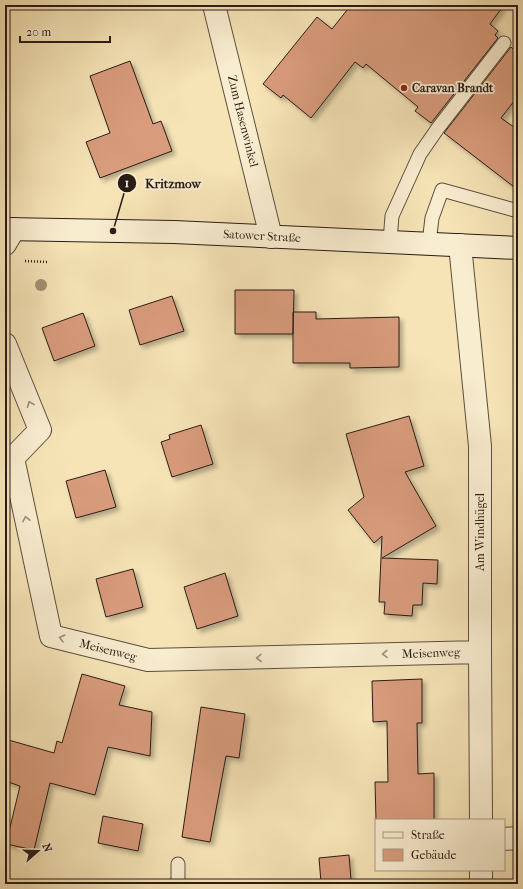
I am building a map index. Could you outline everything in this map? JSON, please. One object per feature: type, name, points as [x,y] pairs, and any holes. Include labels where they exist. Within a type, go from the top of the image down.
[{"type":"street","name":"Zum Hasenwinkel","points":[[214,5],[271,237]]},
{"type":"street","name":"Satower Straße","points":[[8,234],[169,232],[518,248]]},
{"type":"street","name":"Am Windhügel","points":[[460,245],[480,446],[481,819]]},
{"type":"street","name":"Meisenweg","points":[[5,344],[40,430],[13,458],[51,636],[148,660],[480,652]]},
{"type":"street","points":[[505,839],[518,838]]},
{"type":"street","points":[[481,871],[481,884]]},
{"type":"lane","points":[[390,241],[392,216],[395,207],[420,154],[438,128],[504,43]]},
{"type":"lane","points":[[429,243],[432,218],[442,190],[518,211]]},
{"type":"lane","points":[[518,242],[518,248]]},
{"type":"lane","points":[[178,864],[178,884]]},
{"type":"path","points":[[23,261],[47,262]]},
{"type":"building","points":[[351,5],[504,5],[490,24],[498,31],[495,35],[498,38],[431,123],[415,111],[418,107],[366,64],[363,68],[355,62],[311,118],[283,95],[281,98],[263,84],[317,17],[332,29]]},
{"type":"building","points":[[511,47],[518,53],[518,96],[501,118],[518,130],[518,190],[444,133]]},
{"type":"building","points":[[130,61],[153,124],[161,121],[172,151],[100,178],[86,142],[110,133],[90,76]]},
{"type":"building","points":[[235,290],[294,290],[293,334],[235,334]]},
{"type":"building","points":[[172,296],[184,331],[140,345],[129,310]]},
{"type":"building","points":[[293,312],[316,312],[316,319],[399,317],[399,367],[350,368],[350,363],[293,363]]},
{"type":"building","points":[[83,313],[95,346],[54,361],[42,328]]},
{"type":"building","points":[[409,416],[424,466],[405,472],[436,526],[382,558],[438,560],[437,584],[423,583],[422,605],[413,605],[412,616],[384,614],[385,602],[379,602],[382,536],[374,543],[348,510],[364,497],[346,434]]},
{"type":"building","points":[[201,425],[213,464],[172,477],[161,442],[170,439],[169,435]]},
{"type":"building","points":[[105,470],[116,507],[76,518],[66,481]]},
{"type":"building","points":[[133,569],[143,607],[106,617],[96,579]]},
{"type":"building","points":[[225,573],[238,616],[197,629],[184,587]]},
{"type":"building","points":[[82,674],[125,686],[119,705],[152,712],[150,756],[108,747],[95,795],[50,783],[34,850],[6,844],[20,786],[5,781],[5,739],[54,753],[57,741],[62,743]]},
{"type":"building","points":[[422,679],[422,723],[417,723],[418,774],[434,773],[434,819],[376,819],[375,782],[388,782],[387,721],[373,722],[372,681]]},
{"type":"building","points":[[201,707],[245,714],[239,758],[226,756],[210,842],[182,837]]},
{"type":"building","points":[[103,816],[143,824],[138,851],[98,843]]},
{"type":"building","points":[[349,855],[351,880],[321,882],[319,858]]},
{"type":"place","name":"Caravan Brandt","points":[[404,88]]},
{"type":"place","name":"Kritzmow","points":[[113,231]]}]
